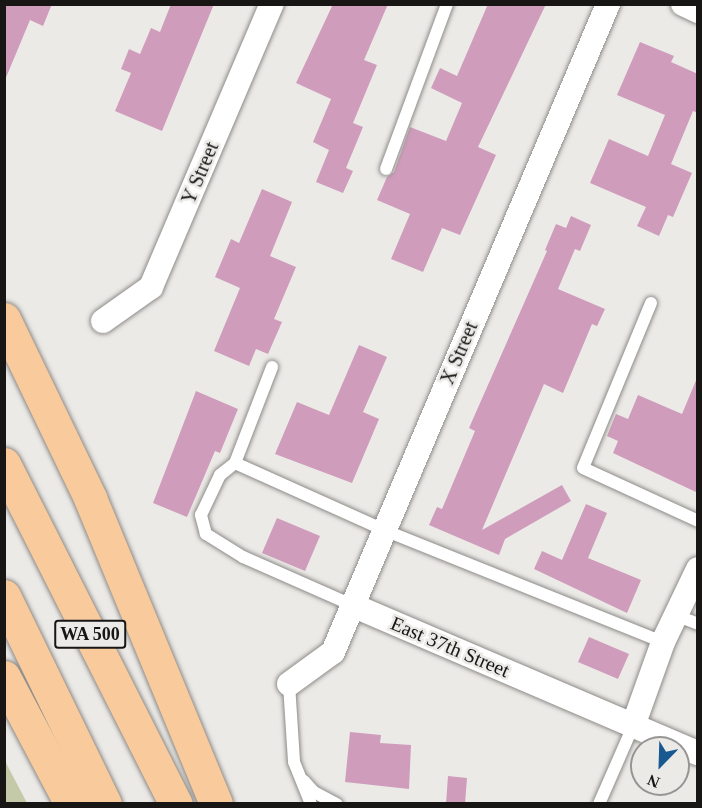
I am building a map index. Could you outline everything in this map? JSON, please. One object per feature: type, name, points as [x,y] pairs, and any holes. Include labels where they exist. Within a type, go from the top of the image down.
[{"type":"highway","points":[[4,319],[90,498],[216,804]]},
{"type":"highway","name":"WA 500","points":[[4,464],[176,804]]},
{"type":"highway","name":"WA 500","points":[[4,596],[105,804]]},
{"type":"highway","points":[[4,677],[71,804]]},
{"type":"street","name":"Y Street","points":[[103,321],[151,287],[272,4]]},
{"type":"street","name":"X Street","points":[[289,684],[333,652],[608,4]]},
{"type":"street","points":[[683,4],[698,11]]},
{"type":"street","points":[[633,726],[663,642],[698,569]]},
{"type":"street","name":"East 37th Street","points":[[352,605],[698,753]]},
{"type":"lane","points":[[386,169],[447,4]]},
{"type":"lane","points":[[651,303],[584,468],[698,521]]},
{"type":"lane","points":[[272,367],[235,464],[384,530],[663,642]]},
{"type":"lane","name":"East 37th Street","points":[[235,464],[220,475],[204,507],[201,515],[206,534],[243,557],[352,605]]},
{"type":"lane","points":[[675,615],[698,624]]},
{"type":"lane","points":[[289,684],[294,762],[311,804]]},
{"type":"lane","points":[[599,804],[633,726]]},
{"type":"lane","points":[[302,778],[314,792],[337,804]]},
{"type":"green space","points":[[5,761],[27,803],[5,803]]},
{"type":"building","points":[[4,4],[52,4],[43,26],[30,20],[5,80]]},
{"type":"building","points":[[171,4],[214,4],[162,131],[115,111],[131,73],[121,69],[129,49],[140,54],[151,28],[160,32]]},
{"type":"building","points":[[333,4],[388,4],[364,60],[377,65],[353,123],[363,127],[346,168],[353,171],[343,193],[316,182],[329,150],[313,142],[331,99],[296,83]]},
{"type":"building","points":[[488,4],[546,4],[478,147],[496,155],[460,235],[442,228],[423,272],[391,259],[410,214],[377,200],[387,177],[394,172],[410,127],[446,141],[462,103],[431,88],[440,68],[457,76]]},
{"type":"building","points":[[640,42],[674,56],[671,62],[698,74],[698,113],[693,111],[671,164],[692,173],[673,217],[668,215],[659,236],[637,226],[646,207],[590,183],[609,139],[648,156],[665,115],[617,95]]},
{"type":"building","points":[[262,189],[292,202],[270,256],[296,267],[274,319],[282,322],[268,354],[256,349],[249,366],[214,351],[240,288],[215,277],[231,239],[239,243]]},
{"type":"building","points":[[571,216],[591,225],[580,251],[575,249],[558,289],[605,309],[597,326],[592,324],[563,393],[544,384],[482,530],[562,485],[571,501],[505,539],[499,555],[429,525],[437,507],[442,509],[475,431],[469,428],[547,251],[545,250],[556,224],[566,228]]},
{"type":"building","points":[[359,345],[387,357],[363,412],[379,419],[352,483],[275,454],[297,402],[329,415]]},
{"type":"building","points":[[697,378],[698,493],[613,453],[618,441],[607,436],[616,414],[628,419],[638,395],[682,414]]},
{"type":"building","points":[[196,391],[238,409],[220,453],[215,451],[187,517],[153,503]]},
{"type":"building","points":[[586,504],[607,513],[588,558],[641,580],[627,613],[534,569],[542,551],[562,560]]},
{"type":"building","points":[[277,518],[320,536],[305,571],[262,553]]},
{"type":"building","points":[[589,637],[629,654],[618,679],[578,662]]},
{"type":"building","points":[[350,732],[381,735],[380,743],[411,745],[409,789],[345,782]]},
{"type":"building","points":[[448,776],[467,778],[465,804],[446,804]]}]
